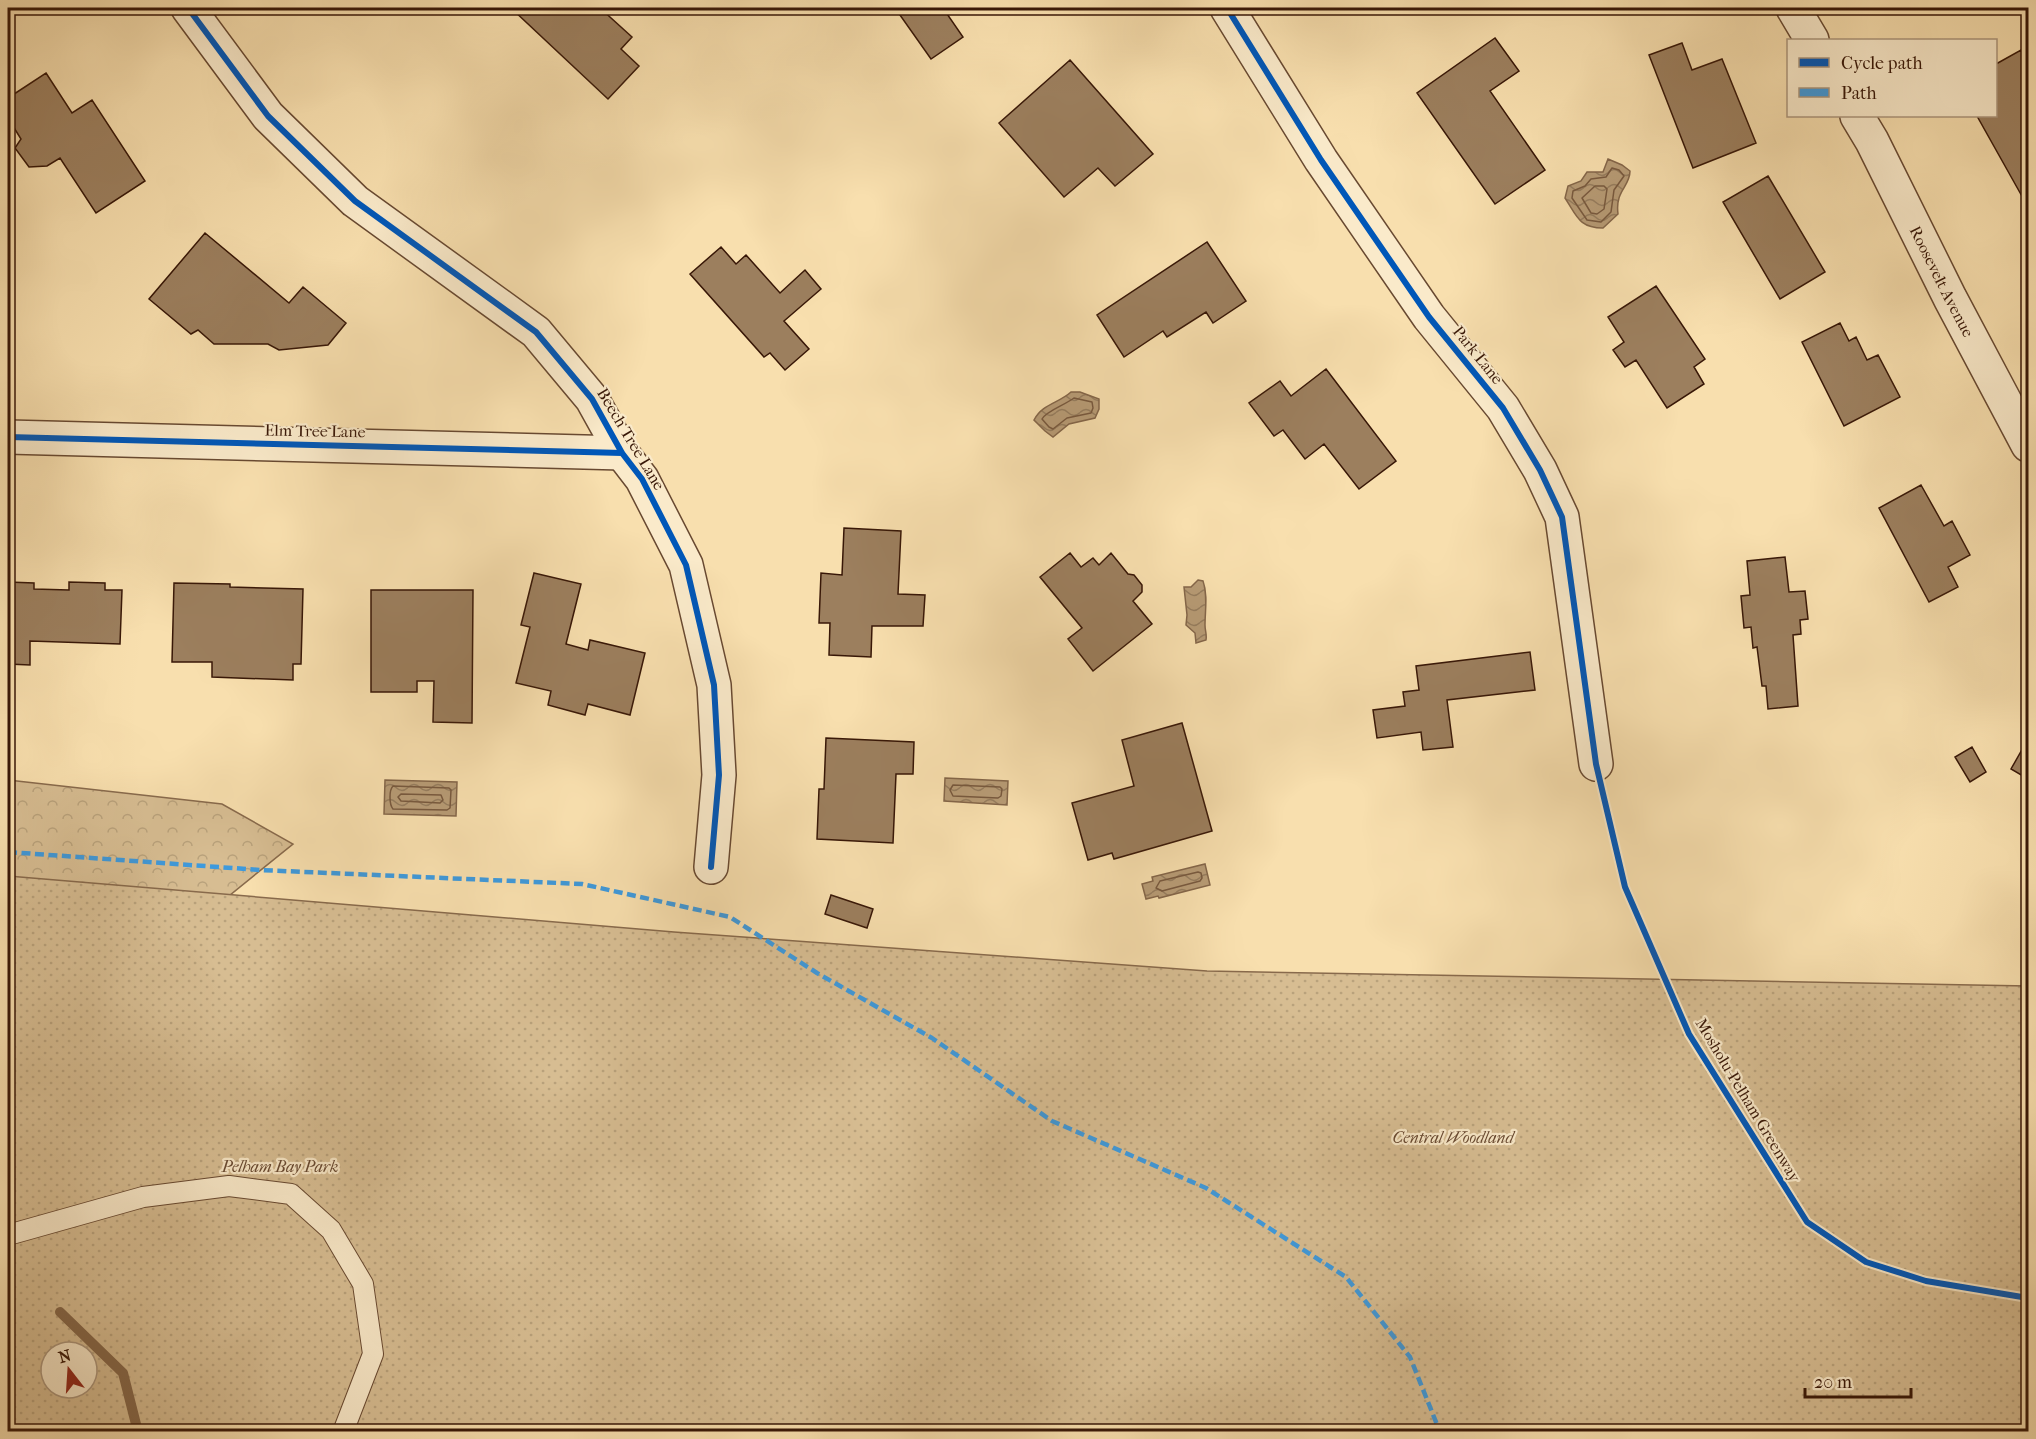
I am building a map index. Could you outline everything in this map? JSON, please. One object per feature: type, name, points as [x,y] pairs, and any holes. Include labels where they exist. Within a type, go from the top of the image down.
[{"type":"street","name":"Beech Tree Lane","points":[[188,8],[268,116],[355,201],[536,332],[592,399],[622,453],[642,479],[686,565],[714,685],[718,774],[711,867]]},
{"type":"street","name":"Park Lane","points":[[1227,8],[1321,160],[1429,317],[1503,408],[1540,470],[1562,517],[1596,764]]},
{"type":"street","points":[[1793,8],[1811,39]]},
{"type":"street","name":"Roosevelt Avenue","points":[[1858,117],[2028,445]]},
{"type":"street","name":"Elm Tree Lane","points":[[8,437],[622,453]]},
{"type":"lane","points":[[8,1235],[143,1197],[229,1186],[291,1194],[331,1230],[363,1284],[373,1354],[343,1431]]},
{"type":"green space","points":[[8,780],[222,804],[293,844],[230,895],[149,929],[8,956]]},
{"type":"green space","name":"Pelham Bay Park","points":[[8,876],[674,932],[1207,971],[2028,986],[2028,1431],[8,1431]]},
{"type":"water","points":[[1608,159],[1630,171],[1628,181],[1620,194],[1618,214],[1603,228],[1589,226],[1580,220],[1565,198],[1568,186],[1581,181],[1587,172],[1603,172]]},
{"type":"water","points":[[1071,392],[1080,392],[1099,399],[1099,409],[1095,418],[1069,424],[1053,437],[1034,420],[1041,410]]},
{"type":"water","points":[[1198,580],[1203,581],[1205,592],[1206,640],[1196,643],[1195,633],[1186,625],[1184,587],[1191,587]]},
{"type":"water","points":[[945,778],[1008,781],[1007,805],[944,801]]},
{"type":"water","points":[[385,780],[457,782],[456,816],[384,814]]},
{"type":"water","points":[[1205,864],[1210,885],[1159,898],[1158,896],[1146,899],[1142,884],[1153,881],[1152,877]]},
{"type":"building","points":[[511,8],[600,8],[632,37],[621,49],[639,66],[608,99]]},
{"type":"building","points":[[895,8],[943,8],[963,37],[931,59]]},
{"type":"building","points":[[1495,38],[1519,71],[1490,91],[1545,170],[1495,204],[1417,93]]},
{"type":"building","points":[[1682,43],[1692,70],[1722,59],[1756,143],[1693,168],[1649,55]]},
{"type":"building","points":[[2021,50],[2028,64],[2028,207],[1978,117],[1997,117],[1997,63]]},
{"type":"building","points":[[1070,60],[1153,154],[1115,186],[1098,168],[1064,197],[999,123]]},
{"type":"building","points":[[46,73],[72,113],[92,100],[145,181],[96,213],[60,158],[47,166],[29,167],[15,148],[21,139],[8,118],[8,98]]},
{"type":"building","points":[[1768,176],[1825,272],[1780,299],[1723,202]]},
{"type":"building","points":[[205,233],[289,303],[303,287],[346,323],[328,345],[279,350],[268,344],[214,344],[198,330],[191,334],[149,299]]},
{"type":"building","points":[[1207,242],[1246,301],[1213,323],[1206,312],[1167,337],[1163,331],[1124,357],[1097,315]]},
{"type":"building","points":[[721,247],[736,264],[746,255],[780,293],[805,270],[821,289],[784,321],[809,349],[785,370],[770,353],[764,357],[690,274]]},
{"type":"building","points":[[1656,286],[1705,359],[1694,367],[1704,384],[1667,408],[1636,360],[1625,367],[1613,350],[1624,342],[1608,317]]},
{"type":"building","points":[[1840,323],[1849,341],[1856,337],[1867,360],[1878,355],[1900,397],[1844,426],[1802,342]]},
{"type":"building","points":[[1326,369],[1396,461],[1359,489],[1324,444],[1305,459],[1283,430],[1274,436],[1249,403],[1280,381],[1291,396]]},
{"type":"building","points":[[1921,485],[1944,526],[1952,521],[1970,555],[1948,567],[1958,587],[1929,602],[1879,508]]},
{"type":"building","points":[[844,528],[901,531],[898,594],[925,595],[923,626],[872,626],[871,657],[829,655],[830,623],[819,623],[821,573],[842,575]]},
{"type":"building","points":[[1070,553],[1081,567],[1093,558],[1099,565],[1111,553],[1128,574],[1134,575],[1142,585],[1142,592],[1133,601],[1152,624],[1093,671],[1068,639],[1082,628],[1040,577]]},
{"type":"building","points":[[1785,557],[1789,592],[1805,591],[1808,619],[1800,620],[1801,634],[1793,635],[1798,706],[1768,709],[1766,686],[1762,686],[1757,647],[1753,648],[1751,627],[1744,628],[1741,596],[1750,595],[1747,561]]},
{"type":"building","points":[[534,573],[581,584],[566,644],[588,650],[590,640],[645,653],[630,715],[588,704],[585,715],[548,705],[551,691],[516,683],[530,627],[521,625]]},
{"type":"building","points":[[8,582],[34,583],[34,589],[69,590],[69,582],[105,583],[105,590],[122,590],[120,644],[30,641],[30,665],[8,664]]},
{"type":"building","points":[[174,583],[303,589],[301,664],[293,664],[293,680],[212,677],[212,662],[172,662]]},
{"type":"building","points":[[371,590],[473,590],[472,723],[433,722],[434,681],[417,681],[417,692],[371,692]]},
{"type":"building","points":[[1530,652],[1535,690],[1447,700],[1453,747],[1423,750],[1421,732],[1377,738],[1373,710],[1405,706],[1403,692],[1419,690],[1416,666]]},
{"type":"building","points":[[1182,723],[1212,831],[1114,859],[1112,853],[1088,860],[1072,803],[1134,786],[1122,740]]},
{"type":"building","points":[[826,738],[914,742],[913,774],[896,774],[893,843],[817,839],[819,789],[824,789]]},
{"type":"building","points":[[2028,739],[2028,779],[2011,769]]},
{"type":"building","points":[[1972,747],[1986,772],[1970,782],[1955,757]]},
{"type":"building","points":[[831,895],[873,909],[867,928],[825,914]]},
{"type":"waterway","points":[[60,1312],[123,1373],[138,1432]]},
{"type":"marked path","points":[[8,852],[260,870],[582,884],[730,917],[817,973],[932,1038],[1052,1121],[1206,1188],[1346,1277],[1410,1357],[1440,1432]]},
{"type":"cycle path","points":[[188,8],[268,116],[355,201],[536,332],[592,399],[622,453],[642,479],[686,565],[714,685],[719,775],[711,867]]},
{"type":"cycle path","name":"Mosholu-Pelham Greenway","points":[[1227,8],[1321,160],[1429,317],[1503,408],[1540,470],[1562,517],[1596,764],[1625,887],[1689,1034],[1807,1222],[1866,1262],[1926,1281],[2028,1298]]},
{"type":"cycle path","points":[[8,437],[622,453]]},
{"type":"park label","name":"Central Woodland","points":[[1453,1137]]}]
